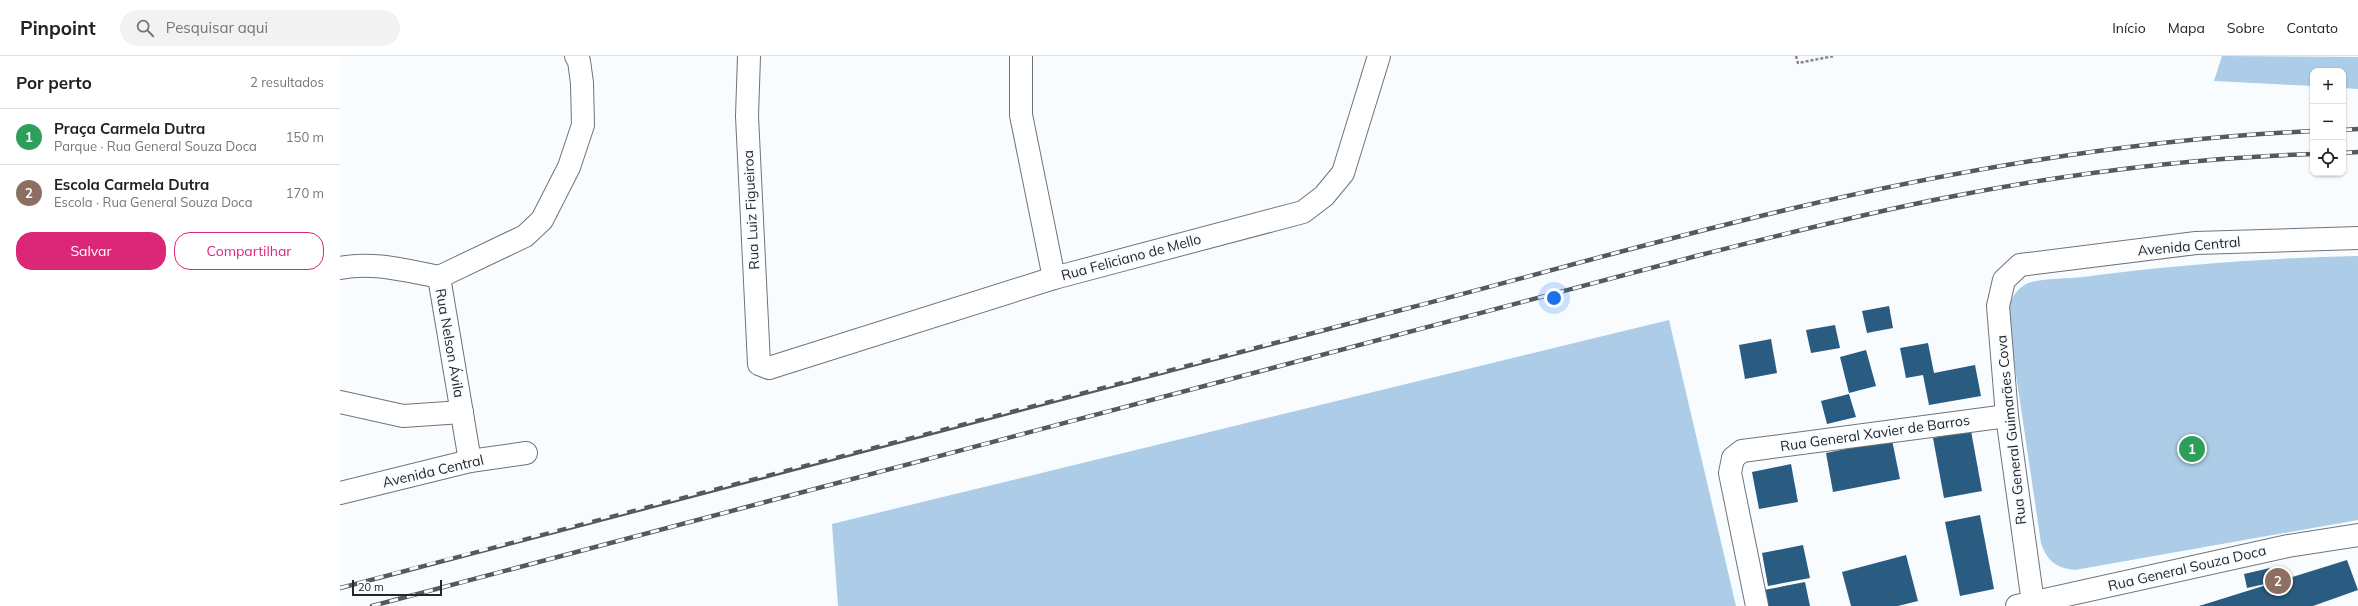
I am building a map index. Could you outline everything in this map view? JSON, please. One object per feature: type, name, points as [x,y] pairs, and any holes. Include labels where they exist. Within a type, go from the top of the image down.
[{"type":"street","name":"Rua Nelson Ávila","points":[[470,461],[439,278],[525,236],[542,220],[569,167],[583,126],[582,83],[579,61],[576,56]]},
{"type":"street","name":"Rua Luiz Figueiroa","points":[[749,56],[747,116],[759,364],[769,368],[1054,278]]},
{"type":"street","name":"Rua Feliciano de Mello","points":[[1022,56],[1021,115],[1054,278],[1303,212],[1324,196],[1343,173],[1379,56]]},
{"type":"street","name":"Avenida Central","points":[[2020,264],[2196,243],[2358,238]]},
{"type":"street","name":"Rua General Guimarães Cova","points":[[2020,264],[2004,280],[1998,306],[2025,605]]},
{"type":"street","points":[[340,268],[354,265],[387,267],[439,278]]},
{"type":"street","points":[[340,402],[403,416],[462,412]]},
{"type":"street","name":"Rua General Xavier de Barros","points":[[1757,606],[1730,473],[1733,458],[1742,451],[2007,416]]},
{"type":"street","name":"Avenida Central","points":[[340,493],[470,461],[526,453]]},
{"type":"street","name":"Rua General Souza Doca","points":[[2025,605],[2288,546],[2358,535]]},
{"type":"path","points":[[1796,56],[1798,63],[1834,56]]},
{"type":"shaded area","points":[[2222,56],[2358,57],[2358,89],[2346,88],[2346,68],[2310,68],[2310,86],[2214,81]]},
{"type":"shaded area","points":[[2358,256],[2358,520],[2075,570],[2057,565],[2049,559],[2041,543],[2007,314],[2011,301],[2022,287],[2026,284],[2039,281],[2151,269],[2255,260]]},
{"type":"shaded area","points":[[1669,320],[1736,606],[838,606],[832,524]]},
{"type":"building","points":[[1889,306],[1893,328],[1867,333],[1862,311]]},
{"type":"building","points":[[1835,325],[1840,348],[1811,353],[1806,330]]},
{"type":"building","points":[[1771,339],[1777,373],[1745,379],[1739,345]]},
{"type":"building","points":[[1928,343],[1934,373],[1975,365],[1981,396],[1929,405],[1923,375],[1906,378],[1900,348]]},
{"type":"building","points":[[1866,350],[1876,386],[1849,393],[1840,357]]},
{"type":"building","points":[[1849,394],[1856,417],[1827,424],[1821,401]]},
{"type":"building","points":[[1971,431],[1982,491],[1944,498],[1933,438]]},
{"type":"building","points":[[1892,440],[1900,479],[1833,492],[1826,453]]},
{"type":"building","points":[[1791,464],[1798,502],[1759,509],[1752,472]]},
{"type":"building","points":[[1980,515],[1994,589],[1960,596],[1945,522]]},
{"type":"building","points":[[1803,545],[1810,578],[1768,586],[1762,553]]},
{"type":"building","points":[[1906,555],[1918,601],[1898,606],[1851,606],[1842,572]]},
{"type":"building","points":[[2347,560],[2358,590],[2313,606],[2199,606]]},
{"type":"building","points":[[2270,568],[2274,582],[2247,588],[2244,574]]},
{"type":"building","points":[[1805,582],[1810,606],[1767,606],[1764,590]]},
{"type":"railway","points":[[2346,130],[2358,129]]},
{"type":"railway","points":[[340,588],[1645,245],[1854,194],[1984,169],[2115,149],[2181,141],[2310,131]]},
{"type":"railway","points":[[2346,153],[2358,152]]},
{"type":"railway","points":[[372,606],[1700,255],[1852,218],[1990,189],[2127,168],[2220,159],[2310,154]]},
{"type":"place","name":"Praça Carmela Dutra","points":[[2192,449]]},
{"type":"place","name":"Escola Carmela Dutra","points":[[2278,581]]}]
